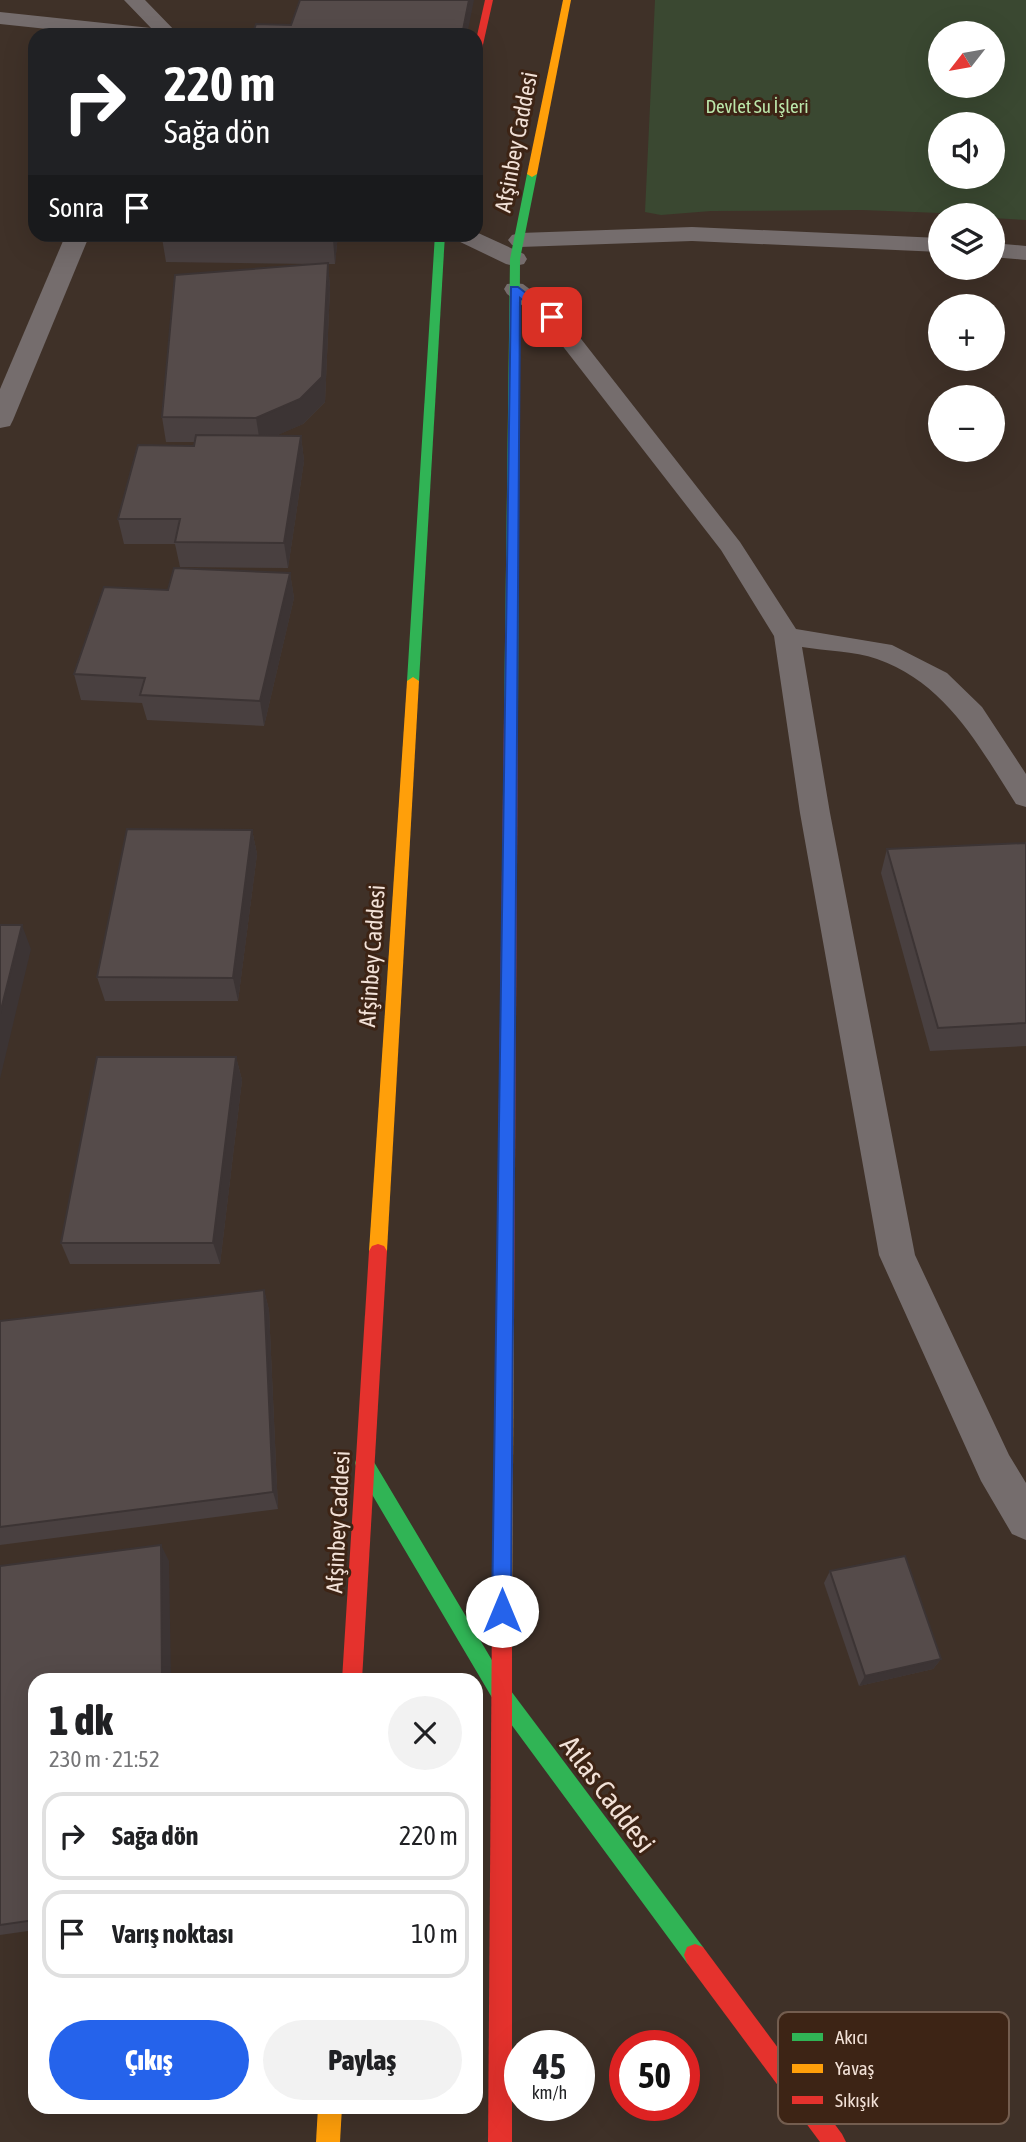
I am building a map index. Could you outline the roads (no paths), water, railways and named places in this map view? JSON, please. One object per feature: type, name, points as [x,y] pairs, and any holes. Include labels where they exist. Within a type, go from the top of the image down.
[{"type":"main road","points":[[482,28],[488,0]]},
{"type":"main road","name":"Afşinbey Caddesi","points":[[500,2142],[501,1694],[515,289],[517,249],[567,0]]},
{"type":"main road","name":"Afşinbey Caddesi","points":[[352,1673],[440,242]]},
{"type":"main road","name":"Atlas Caddesi","points":[[364,1462],[501,1694],[778,2067]]},
{"type":"main road","points":[[328,2142],[330,2114]]},
{"type":"main road","name":"Atlas Caddesi","points":[[821,2124],[834,2142]]},
{"type":"street","points":[[134,0],[162,28]]},
{"type":"street","points":[[0,18],[94,28]]},
{"type":"street","points":[[483,240],[517,249],[692,234],[928,244]]},
{"type":"street","points":[[0,420],[75,242]]},
{"type":"street","points":[[1005,251],[1026,253]]},
{"type":"lane","points":[[515,289],[552,317],[578,349],[732,547],[787,636],[815,813],[897,1255],[995,1468],[1026,1520]]},
{"type":"lane","points":[[787,636],[883,651],[937,679],[972,714],[1026,797]]},
{"type":"park label","name":"Devlet Su İşleri","points":[[757,106]]}]
